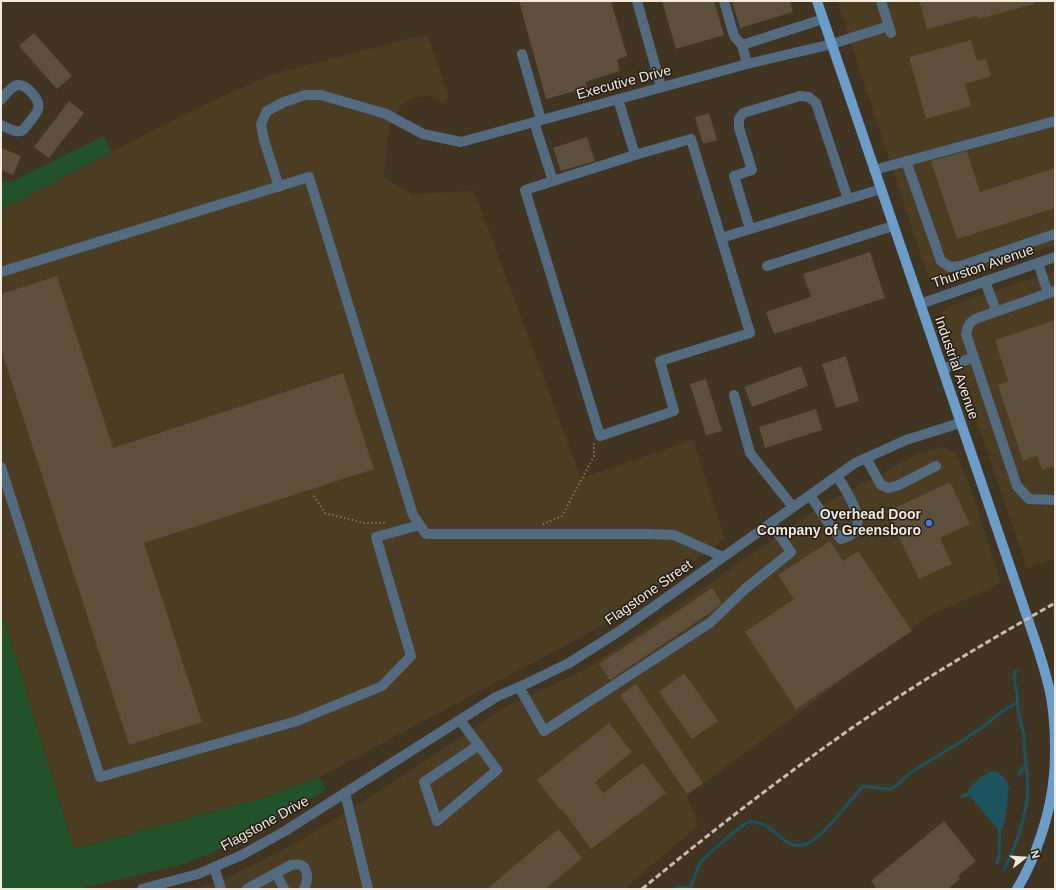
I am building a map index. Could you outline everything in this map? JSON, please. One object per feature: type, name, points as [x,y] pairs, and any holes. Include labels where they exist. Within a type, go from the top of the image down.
[{"type":"main road","name":"Industrial Avenue","points":[[817,1],[1043,665],[1052,704],[1055,775],[1038,842],[1017,889]]},
{"type":"street","points":[[637,1],[661,87]]},
{"type":"street","points":[[724,1],[734,36],[742,44],[747,64]]},
{"type":"street","name":"Executive Drive","points":[[279,187],[264,140],[261,124],[267,111],[284,102],[305,95],[321,95],[386,114],[423,134],[461,142],[747,64],[890,30],[881,1]]},
{"type":"street","points":[[742,44],[823,19]]},
{"type":"street","points":[[522,54],[537,121],[553,181]]},
{"type":"street","points":[[1,100],[14,86],[19,84],[24,86],[39,103],[38,109],[21,132],[17,132],[1,125]]},
{"type":"street","points":[[750,229],[734,176],[752,170],[739,128],[739,119],[742,113],[800,96],[809,97],[816,103],[848,199]]},
{"type":"street","points":[[618,99],[635,155]]},
{"type":"street","points":[[874,170],[1055,121]]},
{"type":"street","points":[[691,139],[750,333],[660,361],[674,411],[600,436],[525,190],[553,181],[691,139]]},
{"type":"street","points":[[906,161],[941,261],[950,267],[961,266],[1055,234]]},
{"type":"street","points":[[1,272],[309,177],[413,515],[426,534],[674,535],[723,557]]},
{"type":"street","points":[[721,238],[881,189]]},
{"type":"street","points":[[767,266],[893,226]]},
{"type":"street","name":"Thurston Avenue","points":[[920,304],[1055,257]]},
{"type":"street","points":[[1038,263],[1052,292],[974,319],[970,322],[966,334],[1017,486],[1029,498],[1055,500]]},
{"type":"street","points":[[985,281],[996,311]]},
{"type":"street","points":[[943,369],[974,357]]},
{"type":"street","points":[[734,395],[750,453],[793,507]]},
{"type":"street","name":"Flagstone Street","points":[[349,791],[496,697],[569,663],[621,630],[855,463],[906,440],[960,423]]},
{"type":"street","points":[[866,458],[881,484],[889,488],[899,485],[936,466]]},
{"type":"street","points":[[1,467],[100,777],[298,721],[382,686],[411,656],[376,537],[420,525]]},
{"type":"street","points":[[810,495],[841,539],[856,531],[857,519],[850,496],[837,476]]},
{"type":"street","points":[[519,687],[544,730],[617,684],[712,622],[746,589],[791,552],[771,523]]},
{"type":"street","points":[[460,720],[479,745],[496,770],[437,821],[424,782],[479,745]]},
{"type":"street","points":[[349,791],[368,889]]},
{"type":"street","name":"Flagstone Drive","points":[[142,889],[198,874],[242,855],[279,835],[349,791]]},
{"type":"street","points":[[247,889],[291,865],[301,866],[304,868],[307,879],[304,889]]},
{"type":"street","points":[[214,867],[221,889]]},
{"type":"street","points":[[276,873],[284,889]]},
{"type":"path","points":[[542,524],[562,516],[594,456],[594,442]]},
{"type":"path","points":[[314,496],[325,513],[364,523],[387,524]]},
{"type":"shaded area","points":[[837,1],[1055,1],[1055,245],[940,283],[934,282],[928,276]]},
{"type":"shaded area","points":[[427,34],[449,96],[444,103],[430,96],[415,97],[401,105],[389,128],[384,178],[412,194],[474,191],[581,478],[693,440],[725,539],[603,625],[319,777],[263,798],[74,849],[1,609],[1,210],[187,113],[270,75]]},
{"type":"shaded area","points":[[1055,271],[1055,558],[1027,568],[942,320],[942,311],[950,306]]},
{"type":"shaded area","points":[[942,447],[956,453],[971,489],[1001,583],[927,617],[687,796],[698,826],[624,889],[195,889],[237,873],[305,838],[406,774],[502,709],[586,669],[827,502],[918,454]]},
{"type":"green space","points":[[104,136],[111,152],[1,210],[1,181],[12,181]]},
{"type":"green space","points":[[1,609],[74,849],[263,798],[319,777],[326,790],[259,829],[207,855],[177,866],[78,889],[1,889]]},
{"type":"water","points":[[995,771],[1004,778],[1009,787],[1005,820],[1003,827],[999,829],[970,796],[968,791],[970,787],[981,777],[989,772]]},
{"type":"building","points":[[519,1],[611,1],[627,56],[617,60],[620,71],[585,82],[587,88],[546,99]]},
{"type":"building","points":[[662,1],[714,1],[724,35],[676,49]]},
{"type":"building","points":[[732,1],[790,1],[793,12],[740,28]]},
{"type":"building","points":[[919,1],[1034,1],[1034,4],[978,19],[977,16],[927,29]]},
{"type":"building","points":[[34,33],[72,76],[57,89],[19,46]]},
{"type":"building","points":[[971,40],[977,61],[986,59],[991,76],[965,84],[971,106],[926,119],[909,57]]},
{"type":"building","points":[[69,101],[84,113],[49,158],[34,147]]},
{"type":"building","points":[[709,113],[717,140],[703,144],[695,117]]},
{"type":"building","points":[[587,137],[595,161],[561,171],[553,148]]},
{"type":"building","points":[[1,148],[21,156],[13,175],[1,170]]},
{"type":"building","points":[[967,151],[980,192],[1055,168],[1055,208],[957,239],[931,161]]},
{"type":"building","points":[[870,252],[885,298],[774,334],[766,312],[811,297],[803,274]]},
{"type":"building","points":[[57,276],[113,448],[343,373],[374,469],[144,543],[202,722],[129,745],[1,349],[1,294]]},
{"type":"building","points":[[1055,320],[1055,466],[1042,470],[1037,456],[1023,461],[998,385],[1008,381],[995,340]]},
{"type":"building","points":[[846,356],[859,401],[836,408],[822,364]]},
{"type":"building","points":[[801,366],[808,386],[752,407],[744,387]]},
{"type":"building","points":[[706,379],[722,431],[706,435],[690,384]]},
{"type":"building","points":[[816,409],[822,430],[765,448],[759,427]]},
{"type":"building","points":[[950,482],[970,524],[940,538],[952,564],[919,579],[887,512]]},
{"type":"building","points":[[830,541],[843,561],[858,551],[912,631],[796,709],[745,632],[794,599],[778,575]]},
{"type":"building","points":[[712,588],[722,603],[714,610],[610,680],[599,664]]},
{"type":"building","points":[[684,673],[718,721],[692,739],[659,692]]},
{"type":"building","points":[[636,684],[703,783],[687,794],[620,695]]},
{"type":"building","points":[[609,723],[632,752],[595,782],[603,793],[643,763],[666,793],[591,849],[562,809],[560,810],[537,780]]},
{"type":"building","points":[[944,821],[976,861],[958,876],[960,879],[948,889],[877,889],[871,881]]},
{"type":"building","points":[[558,829],[582,858],[545,889],[487,889]]},
{"type":"waterway","points":[[674,889],[679,887],[690,888],[703,859],[732,834],[749,822],[757,822],[765,825],[793,845],[803,845],[810,842],[826,829],[863,786],[891,789],[910,773],[962,741],[1004,710],[1017,703],[1018,699],[1014,683],[1014,675],[1016,671]]},
{"type":"waterway","points":[[1004,870],[1018,837],[1028,795],[1024,736],[1017,703]]},
{"type":"waterway","points":[[1019,774],[1026,765]]},
{"type":"waterway","points":[[962,796],[972,793]]},
{"type":"waterway","points":[[997,863],[999,856],[1000,826]]},
{"type":"railway","points":[[642,889],[749,804],[859,723],[907,691],[1055,603]]},
{"type":"place","name":"Overhead Door Company of Greensboro","points":[[929,523]]}]
